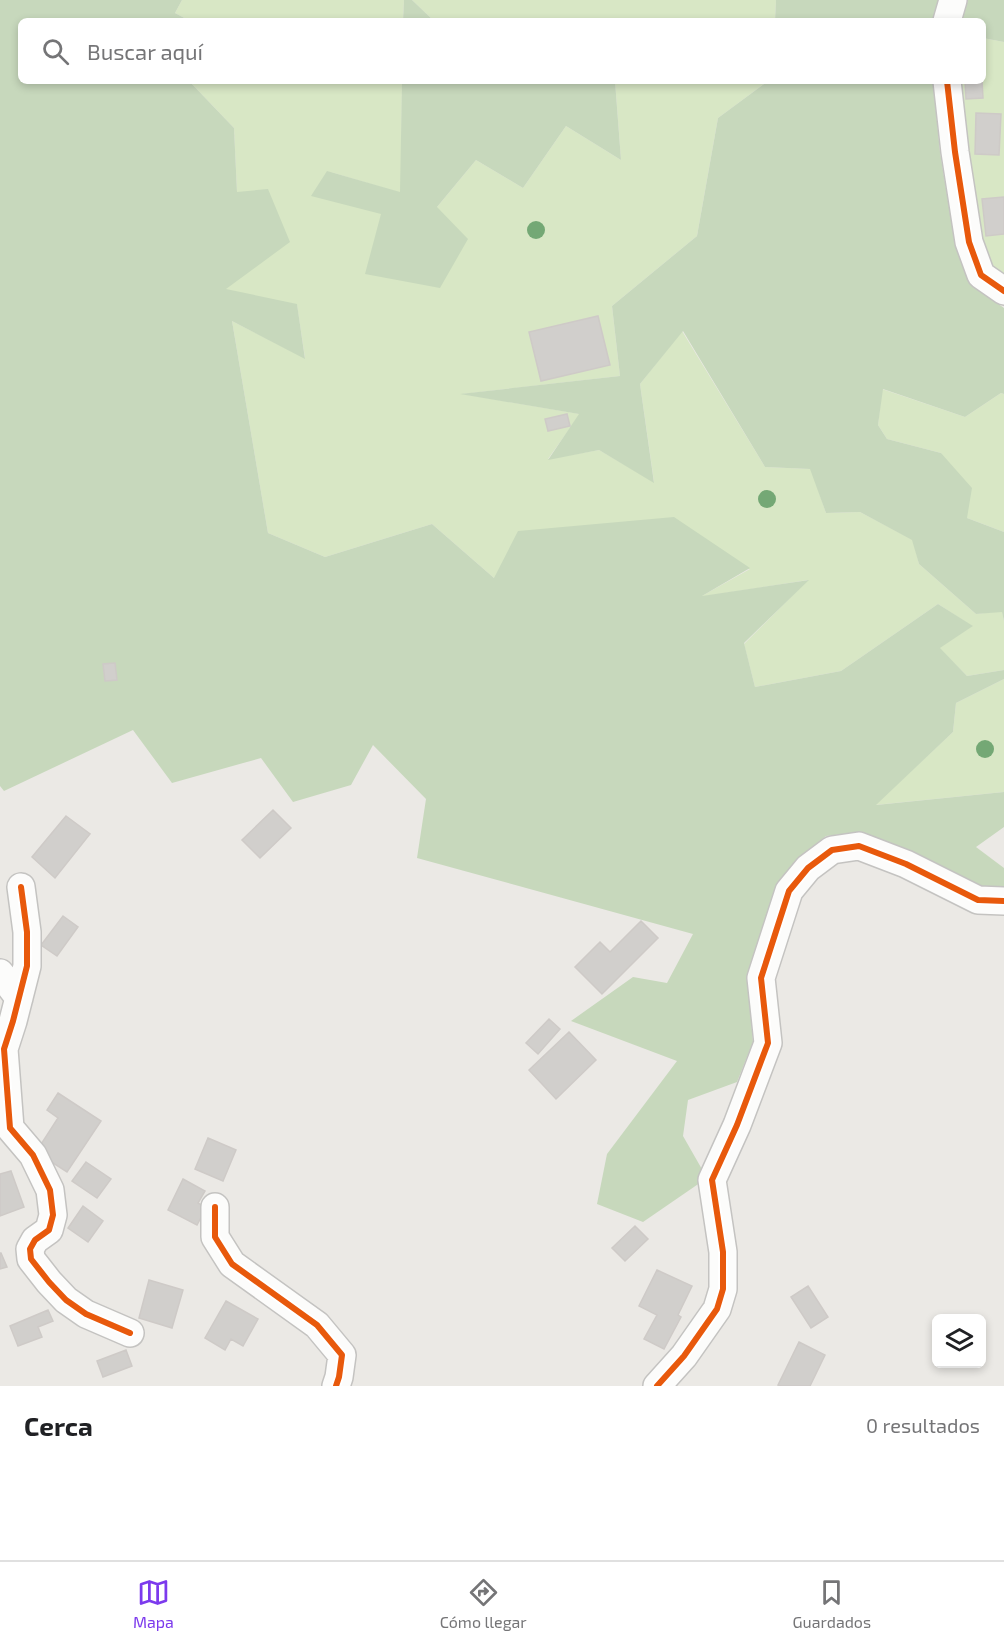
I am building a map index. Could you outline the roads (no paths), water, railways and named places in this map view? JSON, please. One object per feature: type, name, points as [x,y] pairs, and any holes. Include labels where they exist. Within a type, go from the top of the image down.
[{"type":"street","points":[[948,18],[953,0]]},
{"type":"street","points":[[947,84],[969,242],[981,275],[1004,291]]},
{"type":"street","points":[[657,1386],[684,1356],[717,1309],[723,1289],[723,1252],[712,1180],[737,1125],[768,1043],[761,978],[789,891],[808,868],[832,850],[859,846],[906,864],[978,900],[1004,902]]},
{"type":"street","points":[[21,887],[27,932],[27,966],[4,1048],[5,1133],[33,1155],[50,1190],[53,1215],[49,1230],[35,1240],[30,1250],[31,1259],[66,1300],[86,1314],[130,1333]]},
{"type":"street","points":[[0,973],[19,998]]},
{"type":"street","points":[[215,1207],[215,1237],[232,1264],[317,1325],[342,1355],[336,1386]]}]
